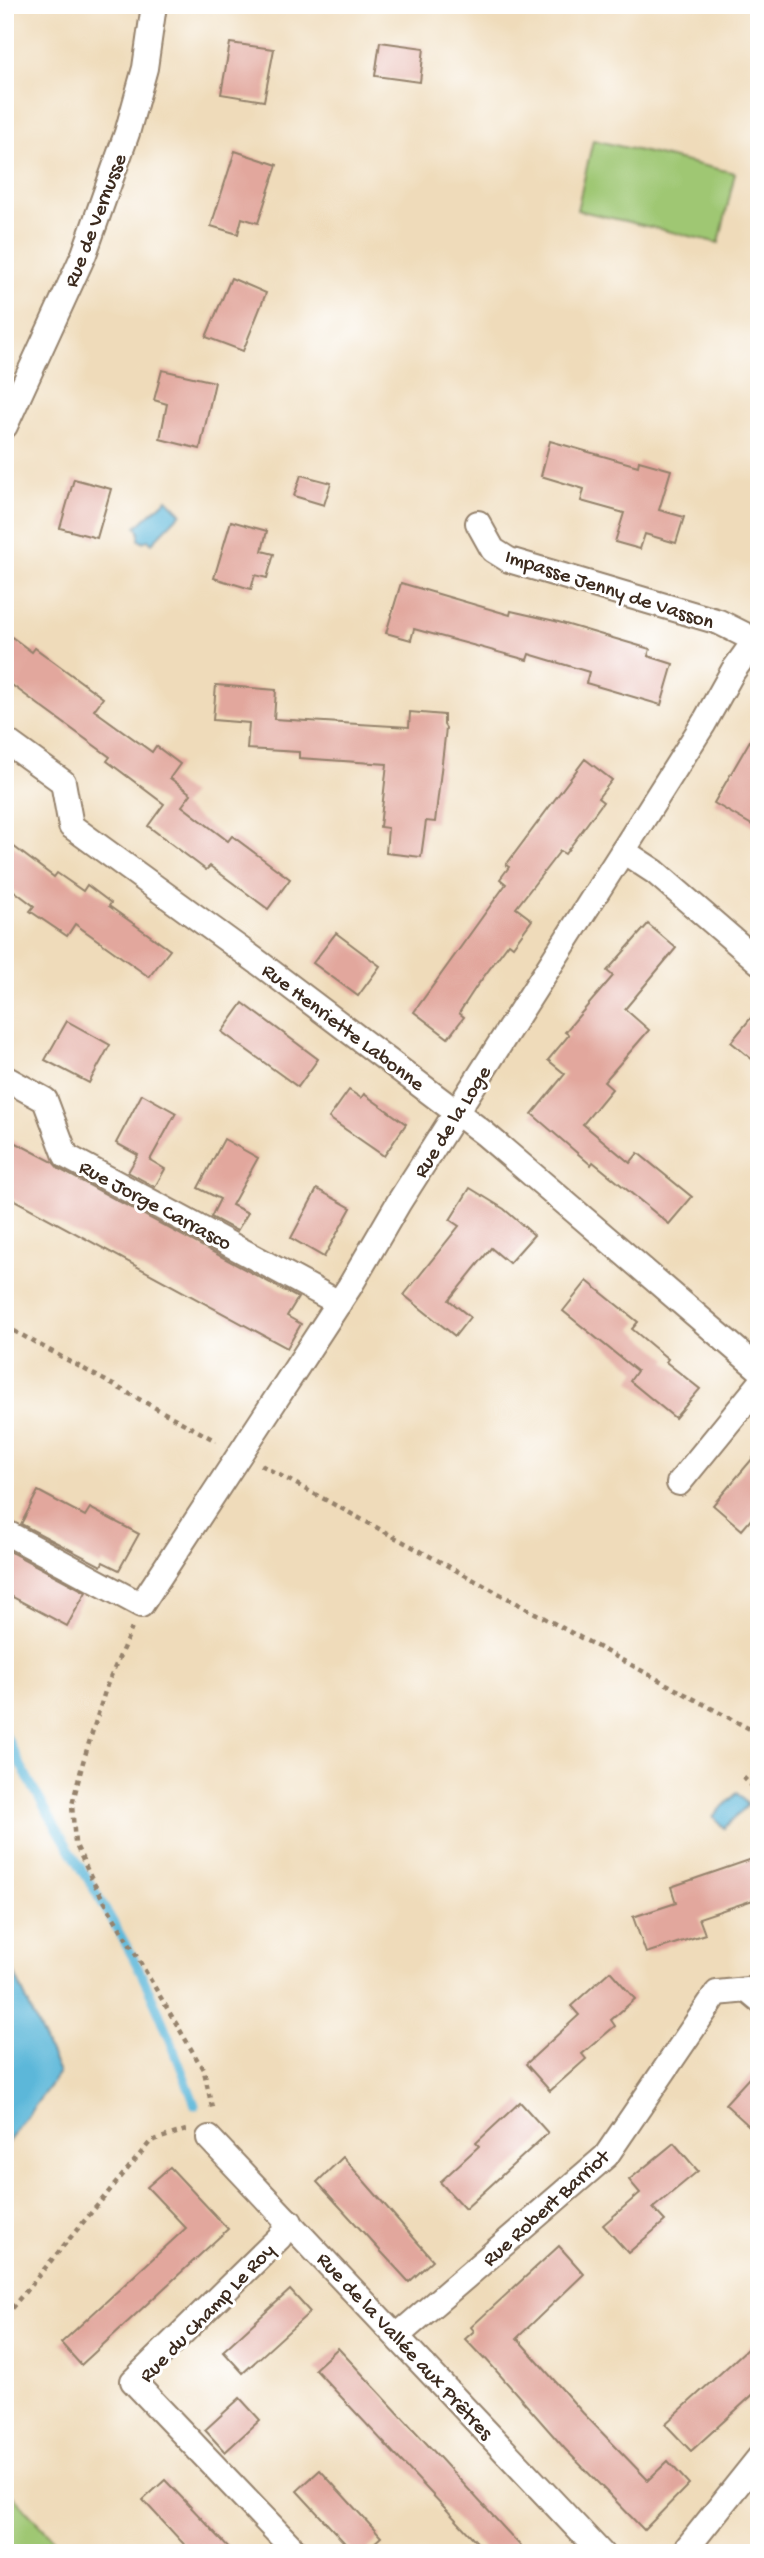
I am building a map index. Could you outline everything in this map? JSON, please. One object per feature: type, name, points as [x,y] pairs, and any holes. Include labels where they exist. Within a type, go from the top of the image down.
[{"type":"street","name":"Rue de Vernusse","points":[[5,426],[84,254],[127,133],[145,68],[154,5]]},
{"type":"street","name":"Impasse Jenny de Vasson","points":[[478,523],[493,550],[509,561],[719,622],[757,638]]},
{"type":"street","name":"Rue de la Loge","points":[[141,1605],[339,1303],[456,1111],[624,851],[757,638]]},
{"type":"street","name":"Rue Henriette Labonne","points":[[5,740],[62,782],[71,826],[456,1111],[517,1160],[759,1369]]},
{"type":"street","points":[[624,851],[759,962]]},
{"type":"street","name":"Rue Jorge Carrasco","points":[[5,1078],[45,1100],[66,1156],[339,1303]]},
{"type":"street","points":[[679,1483],[759,1385]]},
{"type":"street","points":[[5,1532],[141,1605]]},
{"type":"street","name":"Rue Robert Barriot","points":[[397,2336],[606,2156],[717,1993],[747,1990],[759,2000]]},
{"type":"street","name":"Rue de la Vallée aux Prêtres","points":[[209,2138],[601,2553]]},
{"type":"street","name":"Rue du Champ Le Roy","points":[[290,2222],[279,2238],[133,2381],[297,2553]]},
{"type":"street","points":[[684,2553],[759,2458]]},
{"type":"path","points":[[5,1326],[759,1734]]},
{"type":"path","points":[[5,2316],[151,2141],[184,2129],[209,2138],[214,2111],[205,2071],[93,1882],[75,1843],[72,1805],[83,1762],[107,1685],[141,1605]]},
{"type":"path","points":[[743,1777],[759,1793]]},
{"type":"green space","points":[[593,140],[735,173],[719,243],[577,210]]},
{"type":"green space","points":[[5,2487],[66,2553],[5,2553]]},
{"type":"water","points":[[167,499],[181,513],[152,543],[148,540],[142,542],[136,527]]},
{"type":"water","points":[[737,1793],[748,1805],[724,1828],[713,1816]]},
{"type":"water","points":[[5,1952],[59,2073],[5,2146]]},
{"type":"building","points":[[380,42],[424,48],[420,82],[375,76]]},
{"type":"building","points":[[230,43],[274,49],[264,101],[221,94]]},
{"type":"building","points":[[235,151],[277,165],[258,223],[242,218],[238,234],[211,226]]},
{"type":"building","points":[[231,278],[266,293],[243,351],[206,337]]},
{"type":"building","points":[[162,370],[215,382],[200,449],[160,439],[167,404],[154,400]]},
{"type":"building","points":[[550,441],[638,466],[639,461],[671,470],[659,510],[684,517],[676,543],[645,534],[640,549],[615,542],[624,513],[581,501],[584,489],[541,476]]},
{"type":"building","points":[[301,475],[331,483],[324,505],[294,496]]},
{"type":"building","points":[[74,479],[111,489],[97,538],[60,528]]},
{"type":"building","points":[[231,521],[267,531],[262,551],[274,554],[267,578],[255,575],[251,589],[214,578]]},
{"type":"building","points":[[401,583],[510,615],[511,611],[555,621],[650,649],[648,656],[673,664],[661,705],[586,683],[589,672],[529,654],[527,660],[414,629],[411,640],[386,633]]},
{"type":"building","points":[[5,632],[32,652],[35,648],[103,698],[94,710],[152,752],[156,746],[180,764],[170,778],[191,794],[182,806],[228,841],[232,836],[290,879],[268,909],[210,866],[206,870],[148,826],[164,804],[107,761],[110,757],[5,680]]},
{"type":"building","points":[[216,685],[276,690],[274,719],[409,727],[410,712],[444,715],[446,728],[435,822],[426,821],[421,857],[386,853],[388,828],[380,827],[387,764],[299,758],[299,752],[247,749],[249,723],[213,720]]},
{"type":"building","points":[[759,725],[759,829],[714,803]]},
{"type":"building","points":[[585,759],[612,780],[598,798],[603,802],[565,854],[560,851],[516,908],[532,920],[513,946],[509,943],[476,987],[459,1013],[464,1017],[448,1038],[414,1012],[506,884],[500,879],[509,867],[506,865]]},
{"type":"building","points":[[5,840],[54,877],[57,873],[83,891],[87,885],[111,903],[109,906],[170,950],[149,977],[75,924],[67,936],[30,911],[34,906],[5,884]]},
{"type":"building","points":[[648,924],[676,948],[625,1009],[649,1030],[604,1082],[612,1089],[583,1124],[630,1163],[638,1153],[692,1197],[669,1224],[593,1162],[591,1165],[532,1114],[565,1074],[548,1060],[569,1035],[565,1032],[613,976],[607,971]]},
{"type":"building","points":[[336,933],[380,966],[358,996],[313,963]]},
{"type":"building","points":[[243,1003],[318,1059],[298,1087],[222,1032]]},
{"type":"building","points":[[759,1008],[759,1065],[731,1042]]},
{"type":"building","points":[[67,1021],[110,1045],[89,1083],[45,1060]]},
{"type":"building","points":[[349,1090],[361,1098],[364,1094],[406,1124],[384,1156],[329,1118]]},
{"type":"building","points":[[142,1094],[176,1113],[150,1160],[165,1169],[155,1187],[128,1172],[138,1155],[116,1143]]},
{"type":"building","points":[[5,1137],[298,1298],[287,1316],[301,1324],[287,1348],[5,1195]]},
{"type":"building","points":[[224,1139],[258,1158],[232,1205],[248,1213],[237,1231],[211,1217],[220,1199],[198,1188]]},
{"type":"building","points":[[470,1188],[504,1209],[534,1235],[509,1263],[491,1248],[449,1300],[470,1317],[455,1336],[404,1295],[459,1226],[450,1220]]},
{"type":"building","points":[[317,1189],[351,1208],[324,1257],[291,1238]]},
{"type":"building","points":[[587,1281],[638,1322],[632,1329],[668,1359],[666,1362],[700,1389],[675,1418],[630,1381],[637,1371],[563,1311]]},
{"type":"building","points":[[759,1451],[759,1510],[742,1530],[713,1505]]},
{"type":"building","points":[[38,1491],[85,1516],[90,1508],[139,1534],[119,1570],[103,1562],[101,1566],[21,1524]]},
{"type":"building","points":[[7,1550],[86,1592],[67,1626],[5,1593]]},
{"type":"building","points":[[755,1858],[759,1872],[759,1898],[699,1918],[705,1934],[646,1953],[633,1917],[676,1903],[671,1887]]},
{"type":"building","points":[[610,1971],[635,1999],[611,2020],[615,2026],[582,2054],[586,2059],[550,2091],[526,2064],[579,2015],[571,2006]]},
{"type":"building","points":[[759,2067],[759,2135],[725,2104]]},
{"type":"building","points":[[520,2102],[548,2133],[465,2209],[440,2182],[479,2146],[476,2143]]},
{"type":"building","points":[[674,2143],[698,2171],[653,2208],[665,2221],[628,2253],[603,2225],[640,2193],[629,2180]]},
{"type":"building","points":[[343,2157],[433,2260],[409,2282],[317,2182]]},
{"type":"building","points":[[170,2167],[228,2229],[81,2365],[61,2343],[186,2228],[147,2187]]},
{"type":"building","points":[[559,2246],[584,2274],[517,2338],[583,2413],[648,2480],[668,2461],[689,2484],[644,2530],[565,2449],[465,2339],[474,2331],[471,2327]]},
{"type":"building","points":[[290,2290],[310,2312],[243,2373],[223,2351]]},
{"type":"building","points":[[759,2338],[759,2389],[691,2451],[665,2424]]},
{"type":"building","points":[[338,2348],[527,2553],[487,2553],[315,2369]]},
{"type":"building","points":[[240,2398],[260,2420],[225,2452],[205,2430]]},
{"type":"building","points":[[320,2470],[381,2537],[363,2553],[354,2553],[297,2491]]},
{"type":"building","points":[[165,2480],[234,2553],[192,2553],[143,2500]]},
{"type":"waterway","points":[[5,1734],[135,1962],[163,2022],[195,2105]]}]
